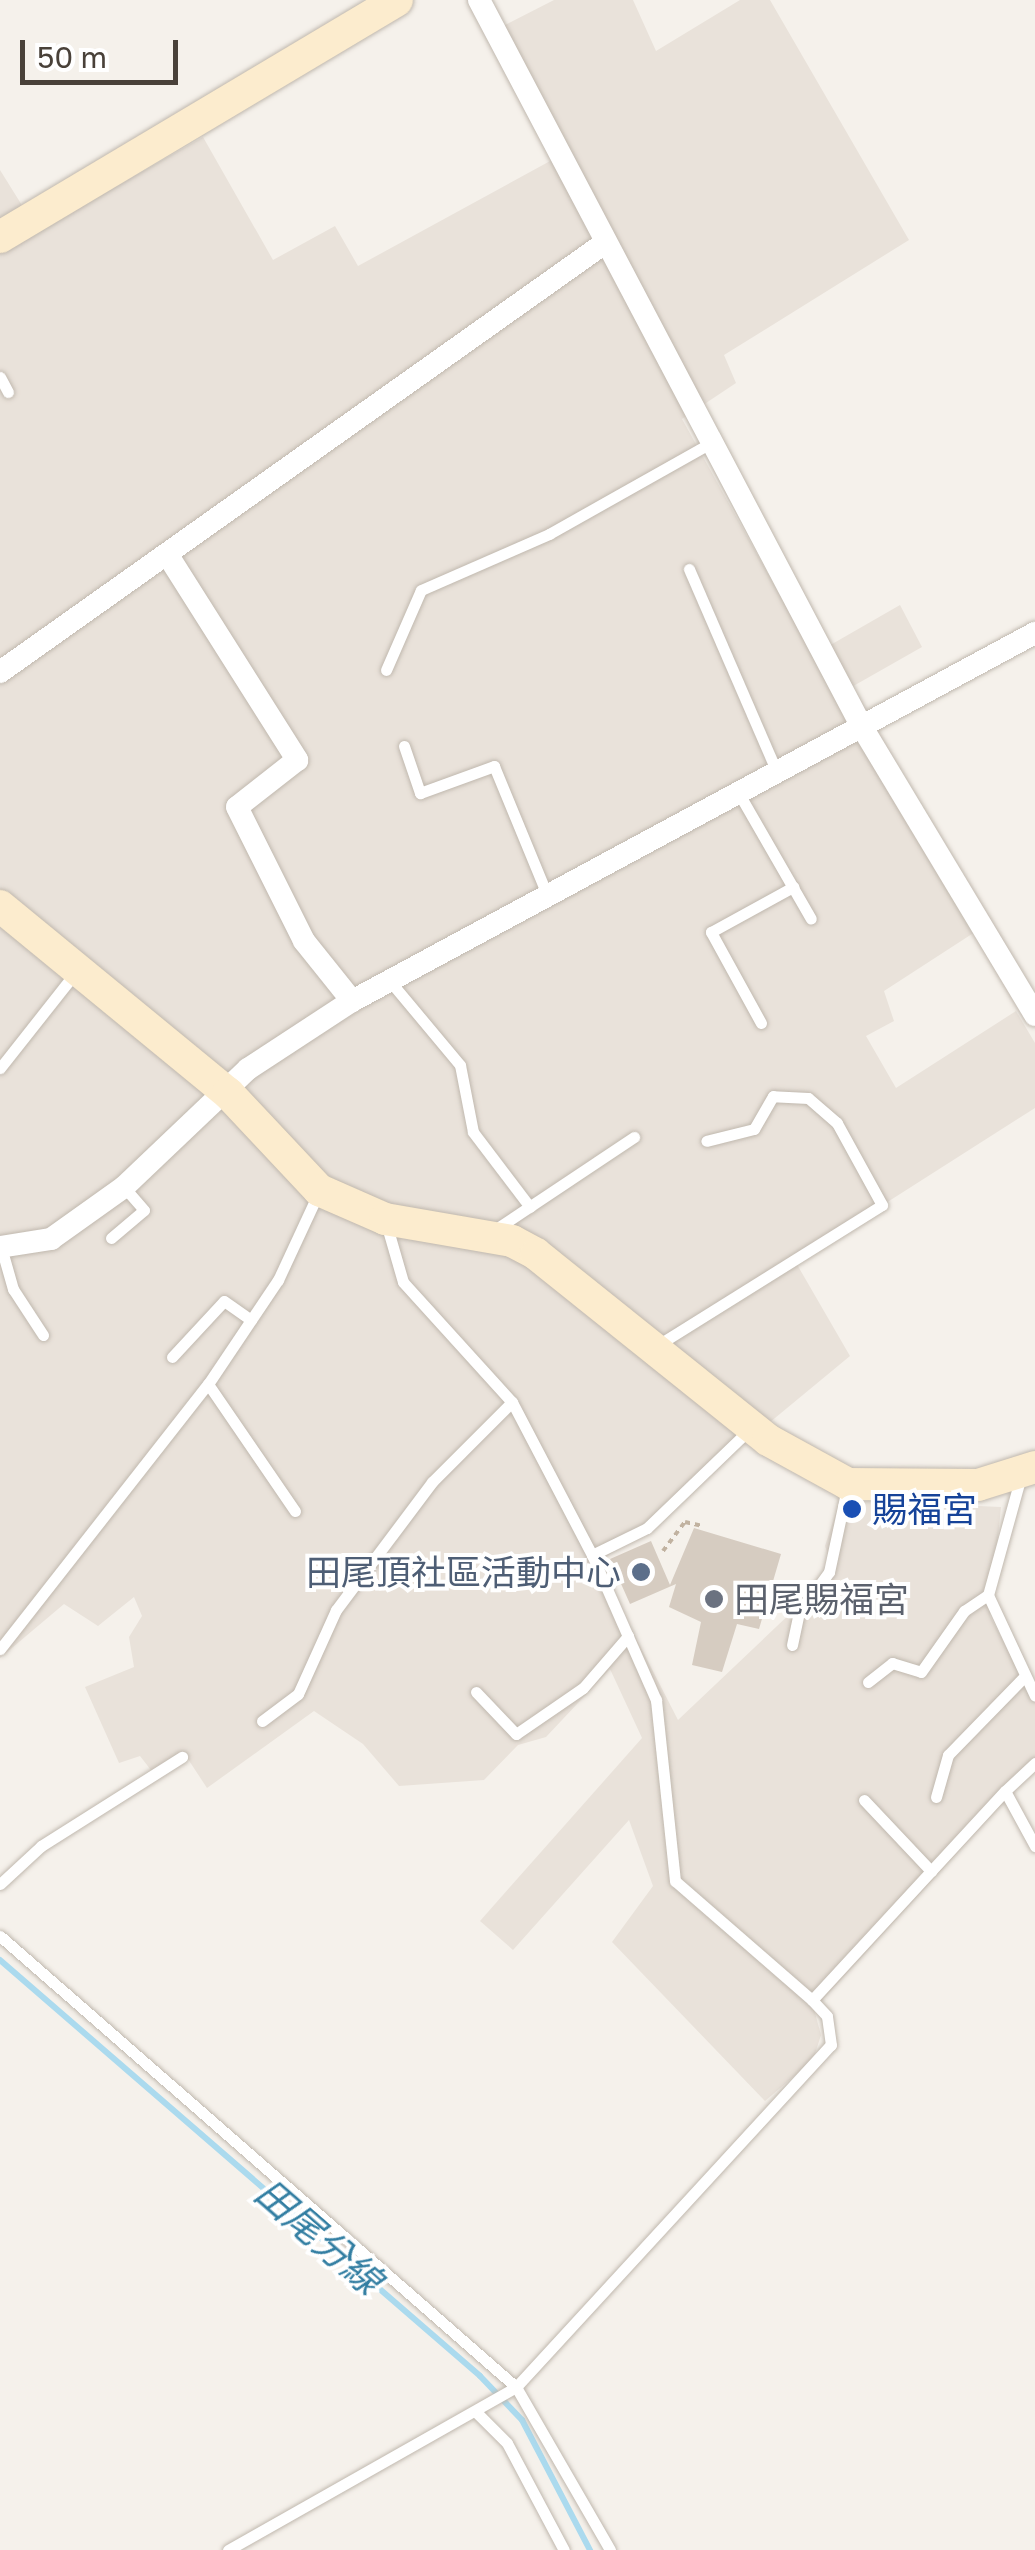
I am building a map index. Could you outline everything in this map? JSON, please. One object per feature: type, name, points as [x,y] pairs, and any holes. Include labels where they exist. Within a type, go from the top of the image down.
[{"type":"street","points":[[0,236],[397,0]]},
{"type":"street","points":[[478,0],[602,245],[862,728],[1035,1014]]},
{"type":"street","points":[[0,672],[602,245]]},
{"type":"street","points":[[167,554],[298,760],[237,807],[304,941],[352,1001]]},
{"type":"street","points":[[0,1247],[51,1239],[124,1187],[228,1092],[352,1001],[546,892],[1035,633]]},
{"type":"street","points":[[0,906],[228,1092],[320,1190],[385,1218],[487,1236],[536,1254],[658,1345],[761,1441],[848,1484],[978,1485],[1028,1470]]},
{"type":"lane","points":[[0,378],[8,392]]},
{"type":"lane","points":[[386,670],[421,590],[549,534],[709,444]]},
{"type":"lane","points":[[689,569],[777,772]]},
{"type":"lane","points":[[404,746],[420,793],[494,766],[546,892]]},
{"type":"lane","points":[[738,792],[811,920]]},
{"type":"lane","points":[[761,1023],[711,932],[792,887]]},
{"type":"lane","points":[[0,1068],[78,970]]},
{"type":"lane","points":[[390,980],[460,1066],[473,1132],[530,1206]]},
{"type":"lane","points":[[658,1345],[882,1206],[838,1123],[808,1098],[773,1096],[754,1129],[706,1141]]},
{"type":"lane","points":[[487,1236],[634,1137]]},
{"type":"lane","points":[[111,1238],[144,1210],[124,1187]]},
{"type":"lane","points":[[0,1649],[208,1384],[251,1320],[320,1190]]},
{"type":"lane","points":[[228,2550],[477,2413],[516,2387],[831,2044],[827,2016],[812,2000],[675,1881],[656,1700],[592,1555],[512,1402],[403,1282],[385,1218]]},
{"type":"lane","points":[[0,1247],[13,1289],[43,1335]]},
{"type":"lane","points":[[172,1357],[224,1301],[251,1320]]},
{"type":"lane","points":[[208,1384],[295,1511]]},
{"type":"lane","points":[[262,1721],[298,1694],[336,1610],[432,1482],[512,1402]]},
{"type":"lane","points":[[592,1555],[647,1528],[761,1441]]},
{"type":"lane","points":[[868,1682],[892,1663],[921,1672],[964,1611],[988,1596],[1028,1470]]},
{"type":"lane","points":[[792,1645],[799,1613],[829,1572],[848,1484]]},
{"type":"lane","points":[[988,1596],[1023,1678],[1035,1696]]},
{"type":"lane","points":[[476,1692],[516,1734],[583,1688],[628,1636]]},
{"type":"lane","points":[[936,1797],[948,1754],[1023,1678]]},
{"type":"lane","points":[[0,1884],[41,1846],[182,1757]]},
{"type":"lane","points":[[812,2000],[1035,1762]]},
{"type":"lane","points":[[1005,1791],[1035,1846]]},
{"type":"lane","points":[[864,1800],[930,1871]]},
{"type":"lane","points":[[0,1936],[516,2387],[610,2550]]},
{"type":"lane","points":[[477,2413],[508,2443],[564,2550]]},
{"type":"path","points":[[664,1551],[686,1522],[704,1526]]},
{"type":"shaded area","points":[[554,0],[633,0],[656,51],[740,0],[770,0],[909,240],[724,355],[736,383],[682,419],[813,655],[900,605],[922,647],[834,697],[975,932],[884,991],[894,1021],[866,1036],[896,1088],[1016,1011],[1035,1043],[1035,1108],[795,1261],[850,1356],[598,1564],[678,1720],[834,1572],[825,1546],[840,1500],[1001,1507],[990,1616],[1035,1702],[1035,1768],[814,2009],[821,2035],[813,2060],[765,2101],[612,1942],[653,1886],[629,1820],[513,1950],[480,1921],[642,1738],[610,1669],[546,1737],[518,1745],[484,1780],[399,1786],[363,1744],[314,1711],[207,1788],[184,1753],[154,1774],[140,1756],[119,1763],[85,1687],[134,1667],[129,1637],[142,1616],[134,1597],[98,1626],[64,1604],[0,1658],[0,170],[38,231],[203,137],[273,260],[335,226],[358,266],[563,154],[499,28]]},
{"type":"building","points":[[694,1528],[781,1554],[759,1629],[737,1624],[722,1672],[692,1665],[701,1622],[669,1607],[676,1584],[630,1604],[610,1559],[651,1541],[670,1585]]},
{"type":"waterway","name":"田尾分線","points":[[0,1960],[480,2376],[522,2420],[590,2550]]},
{"type":"place","name":"賜福宮","points":[[852,1509]]},
{"type":"place","name":"田尾頂社區活動中心","points":[[641,1572]]},
{"type":"place","name":"田尾賜福宮","points":[[714,1599]]}]
